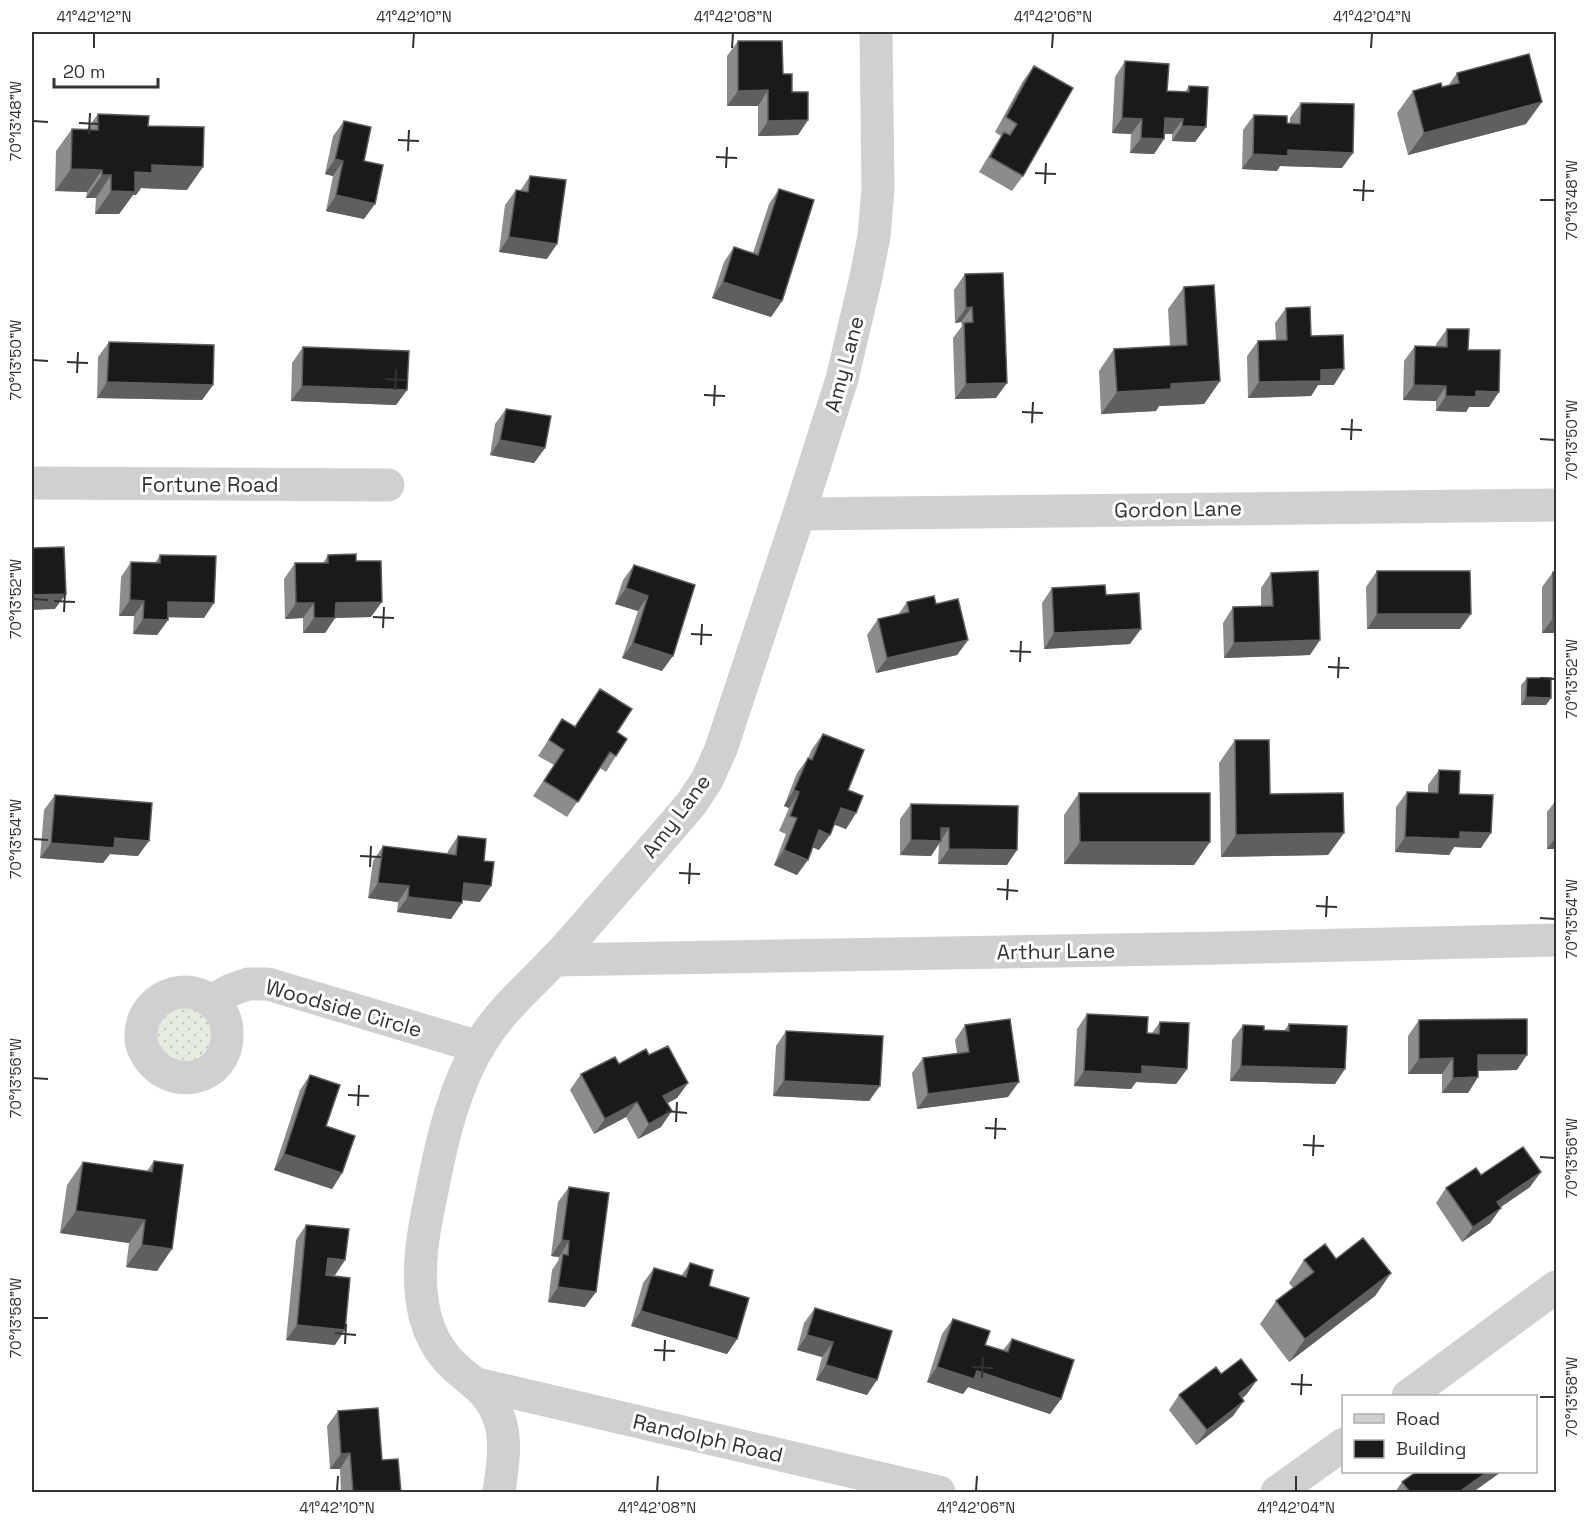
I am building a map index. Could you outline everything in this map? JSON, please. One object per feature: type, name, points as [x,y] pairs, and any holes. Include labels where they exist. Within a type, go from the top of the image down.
[{"type":"street","name":"Amy Lane","points":[[499,1492],[503,1440],[500,1421],[491,1402],[477,1384],[448,1360],[435,1342],[426,1320],[421,1297],[420,1266],[423,1236],[440,1148],[461,1084],[479,1047],[495,1022],[555,960],[691,804],[707,780],[721,749],[842,379],[866,277],[874,236],[878,189],[876,32]]},
{"type":"street","name":"Fortune Road","points":[[32,483],[388,485]]},
{"type":"street","name":"Gordon Lane","points":[[799,514],[1557,505]]},
{"type":"street","name":"Arthur Lane","points":[[555,960],[1557,940]]},
{"type":"street","name":"Woodside Circle","points":[[211,1001],[248,984],[268,984],[479,1047]]},
{"type":"street","points":[[1409,1395],[1557,1287]]},
{"type":"street","name":"Randolph Road","points":[[477,1384],[939,1492]]},
{"type":"street","points":[[1277,1492],[1342,1445]]},
{"type":"shaded area","points":[[180,1006],[199,1010],[212,1025],[212,1044],[199,1059],[181,1064],[159,1049],[155,1032],[163,1015]]},
{"type":"building","points":[[738,41],[782,41],[783,74],[792,74],[792,92],[808,92],[808,120],[768,121],[768,90],[738,91]]},
{"type":"building","points":[[1529,54],[1542,102],[1424,133],[1413,91],[1441,83],[1442,87],[1459,83],[1457,73]]},
{"type":"building","points":[[1125,61],[1169,64],[1167,91],[1189,92],[1189,86],[1208,87],[1206,127],[1182,126],[1183,119],[1165,118],[1164,139],[1141,138],[1142,119],[1122,118]]},
{"type":"building","points":[[1034,66],[1073,88],[1023,176],[990,157],[1004,132],[1010,135],[1017,124],[1006,117]]},
{"type":"building","points":[[1301,103],[1354,104],[1353,153],[1288,150],[1288,156],[1253,154],[1254,115],[1287,116],[1287,123],[1300,124]]},
{"type":"building","points":[[98,114],[149,116],[148,126],[204,127],[203,167],[152,165],[152,173],[135,172],[135,192],[111,191],[111,175],[102,175],[102,170],[71,169],[72,129],[98,130]]},
{"type":"building","points":[[344,121],[371,127],[364,161],[383,165],[375,204],[336,195],[343,161],[335,159]]},
{"type":"building","points":[[530,176],[566,180],[557,244],[509,237],[516,190],[528,192]]},
{"type":"building","points":[[779,189],[814,200],[782,301],[723,282],[734,247],[758,255]]},
{"type":"building","points":[[1003,273],[1007,383],[966,384],[964,323],[973,322],[972,307],[966,308],[965,274]]},
{"type":"building","points":[[1214,285],[1220,381],[1171,384],[1171,389],[1117,392],[1114,349],[1187,345],[1184,287]]},
{"type":"building","points":[[1310,307],[1311,336],[1343,335],[1344,369],[1321,370],[1321,381],[1259,382],[1258,341],[1287,340],[1286,308]]},
{"type":"building","points":[[1447,329],[1469,329],[1468,350],[1500,350],[1499,392],[1476,391],[1476,397],[1446,396],[1446,386],[1414,385],[1415,346],[1447,347]]},
{"type":"building","points":[[109,342],[214,345],[213,385],[107,382]]},
{"type":"building","points":[[303,347],[409,351],[407,390],[302,386]]},
{"type":"building","points":[[506,409],[551,416],[545,448],[500,440]]},
{"type":"building","points":[[64,547],[66,594],[32,595],[32,548]]},
{"type":"building","points":[[356,554],[356,561],[381,561],[382,602],[336,603],[335,618],[314,618],[314,603],[296,603],[295,563],[328,563],[328,555]]},
{"type":"building","points":[[160,555],[216,556],[214,603],[168,602],[168,620],[143,619],[144,601],[130,600],[131,562],[160,563]]},
{"type":"building","points":[[634,565],[695,585],[673,656],[633,643],[648,596],[626,588]]},
{"type":"building","points":[[1318,571],[1320,640],[1234,643],[1233,607],[1273,606],[1271,573]]},
{"type":"building","points":[[1377,571],[1470,571],[1471,614],[1377,614]]},
{"type":"building","points":[[1553,572],[1557,572],[1557,618],[1553,618]]},
{"type":"building","points":[[1105,585],[1106,595],[1139,593],[1141,629],[1054,633],[1052,588]]},
{"type":"building","points":[[934,596],[936,604],[958,599],[968,640],[887,658],[878,619],[909,612],[907,602]]},
{"type":"building","points":[[1527,678],[1551,678],[1551,698],[1526,697]]},
{"type":"building","points":[[600,689],[632,709],[617,732],[627,739],[616,756],[610,752],[578,802],[544,781],[564,750],[549,740],[562,719],[575,727]]},
{"type":"building","points":[[823,734],[864,750],[848,790],[863,796],[856,813],[841,808],[830,835],[819,830],[808,860],[784,850],[797,818],[790,816],[799,792],[794,790],[808,758],[812,760]]},
{"type":"building","points":[[1235,740],[1269,740],[1270,794],[1343,793],[1344,833],[1236,835]]},
{"type":"building","points":[[1439,770],[1460,771],[1459,794],[1493,795],[1491,833],[1460,832],[1460,839],[1405,837],[1407,792],[1438,793]]},
{"type":"building","points":[[1079,793],[1210,793],[1210,842],[1080,842]]},
{"type":"building","points":[[55,795],[152,803],[149,841],[115,838],[114,848],[51,843]]},
{"type":"building","points":[[911,804],[1018,806],[1017,850],[949,849],[949,828],[941,828],[941,841],[911,840]]},
{"type":"building","points":[[458,836],[486,839],[484,861],[494,862],[491,886],[464,883],[462,903],[408,897],[409,886],[378,883],[383,846],[456,855]]},
{"type":"building","points":[[1087,1014],[1148,1017],[1147,1033],[1159,1034],[1160,1022],[1189,1023],[1187,1069],[1142,1066],[1142,1074],[1084,1071]]},
{"type":"building","points":[[1010,1019],[1019,1082],[928,1094],[923,1058],[969,1052],[965,1025]]},
{"type":"building","points":[[1527,1019],[1527,1055],[1478,1055],[1478,1077],[1453,1078],[1453,1058],[1419,1059],[1419,1020]]},
{"type":"building","points":[[1289,1024],[1347,1026],[1345,1069],[1241,1066],[1243,1025],[1264,1026],[1264,1030],[1289,1031]]},
{"type":"building","points":[[786,1031],[883,1036],[880,1086],[784,1081]]},
{"type":"building","points":[[668,1046],[688,1083],[663,1096],[672,1111],[649,1124],[637,1102],[605,1119],[581,1074],[615,1057],[619,1064],[646,1049],[649,1055]]},
{"type":"building","points":[[310,1075],[340,1085],[326,1126],[355,1136],[342,1173],[284,1154]]},
{"type":"building","points":[[1523,1147],[1541,1172],[1497,1202],[1501,1208],[1473,1227],[1446,1188],[1476,1168],[1481,1175]]},
{"type":"building","points":[[154,1161],[183,1165],[172,1249],[142,1245],[145,1220],[76,1211],[83,1162],[152,1172]]},
{"type":"building","points":[[569,1187],[609,1193],[596,1292],[558,1287],[563,1254],[568,1255],[569,1241],[562,1240]]},
{"type":"building","points":[[306,1225],[349,1229],[345,1260],[328,1258],[326,1275],[350,1278],[345,1330],[297,1325]]},
{"type":"building","points":[[1363,1238],[1391,1273],[1305,1339],[1276,1301],[1314,1272],[1304,1260],[1325,1244],[1336,1259]]},
{"type":"building","points":[[690,1263],[713,1270],[709,1286],[749,1298],[737,1339],[641,1311],[654,1268],[686,1277]]},
{"type":"building","points":[[815,1308],[892,1331],[877,1380],[826,1365],[833,1342],[807,1335]]},
{"type":"building","points":[[953,1319],[990,1331],[985,1345],[1008,1352],[1012,1339],[1074,1360],[1061,1399],[977,1371],[974,1379],[937,1367]]},
{"type":"building","points":[[1241,1359],[1257,1380],[1239,1394],[1244,1401],[1207,1430],[1179,1395],[1216,1367],[1221,1374]]},
{"type":"building","points":[[378,1408],[382,1460],[398,1459],[401,1492],[353,1492],[350,1453],[341,1454],[338,1411]]},
{"type":"building","points":[[1415,1473],[1486,1473],[1459,1492],[1410,1492],[1402,1482]]}]
